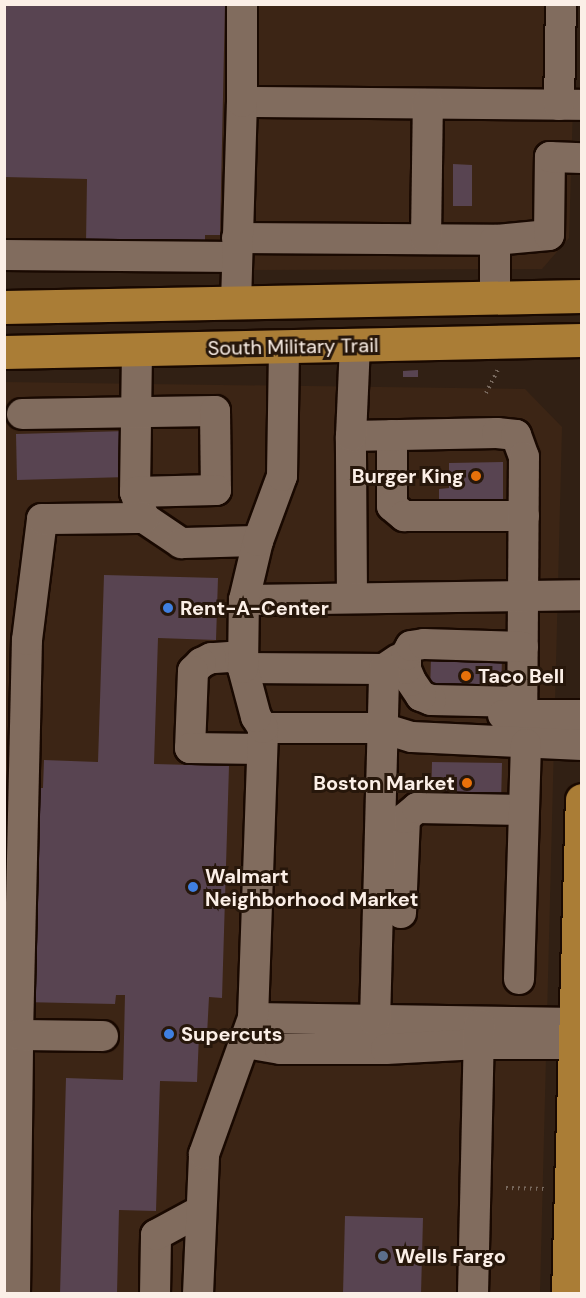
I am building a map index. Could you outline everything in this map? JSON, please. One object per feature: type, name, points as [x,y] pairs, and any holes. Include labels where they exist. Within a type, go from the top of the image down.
[{"type":"main road","points":[[4,307],[582,296]]},
{"type":"main road","points":[[4,320],[38,306]]},
{"type":"main road","name":"South Military Trail","points":[[4,352],[582,340]]},
{"type":"main road","points":[[568,1293],[578,1034],[582,800]]},
{"type":"lane","points":[[236,303],[242,102],[242,4]]},
{"type":"lane","points":[[242,102],[570,105],[561,4]]},
{"type":"lane","points":[[426,239],[428,104]]},
{"type":"lane","points":[[4,255],[426,239],[495,240],[549,235],[550,157],[582,158]]},
{"type":"lane","points":[[495,240],[495,298]]},
{"type":"lane","points":[[352,598],[351,436],[355,346]]},
{"type":"lane","points":[[198,1293],[204,1154],[249,1030],[262,738],[243,662],[244,600],[258,541],[282,476],[284,347]]},
{"type":"lane","points":[[137,350],[136,413],[140,505],[181,543],[258,541]]},
{"type":"lane","points":[[15,1293],[27,640],[42,519],[140,505],[216,490],[215,411],[22,414]]},
{"type":"lane","points":[[351,436],[497,433],[516,435],[524,457],[522,708]]},
{"type":"lane","points":[[392,435],[392,506],[404,516],[524,516]]},
{"type":"lane","points":[[244,600],[582,595]]},
{"type":"lane","points":[[375,1021],[382,728],[395,662],[411,645],[523,647]]},
{"type":"lane","points":[[522,708],[414,717],[382,728],[262,738],[190,748],[193,671],[201,663],[211,658],[243,662],[395,662],[406,669],[421,696],[431,700],[522,708],[582,715]]},
{"type":"lane","points":[[382,728],[412,737],[582,745]]},
{"type":"lane","points":[[519,979],[526,744]]},
{"type":"lane","points":[[401,913],[405,818],[417,808],[523,810]]},
{"type":"lane","points":[[249,1030],[375,1021],[479,1033],[578,1034]]},
{"type":"lane","points":[[249,1030],[280,1049],[386,1049],[479,1033]]},
{"type":"lane","points":[[473,1293],[479,1033]]},
{"type":"lane","points":[[18,1035],[103,1036]]},
{"type":"lane","points":[[155,1293],[156,1235],[200,1210]]},
{"type":"path","points":[[486,393],[499,368]]},
{"type":"path","points":[[506,1188],[546,1189]]},
{"type":"shaded area","points":[[4,5],[576,5],[569,238],[542,269],[5,271]]},
{"type":"shaded area","points":[[5,382],[525,389],[562,427],[540,1293],[5,1294]]},
{"type":"building","points":[[4,4],[225,4],[220,235],[205,235],[205,247],[86,243],[87,179],[4,177]]},
{"type":"building","points":[[453,164],[472,165],[472,206],[453,206]]},
{"type":"building","points":[[418,370],[418,377],[403,377],[403,371]]},
{"type":"building","points":[[127,431],[128,477],[17,480],[16,434]]},
{"type":"building","name":"Burger King","points":[[503,462],[503,508],[439,509],[439,489],[449,488],[449,463]]},
{"type":"building","points":[[104,575],[218,578],[216,640],[158,638],[154,764],[229,766],[222,998],[209,997],[207,1035],[199,1035],[197,1082],[160,1081],[156,1211],[119,1210],[117,1294],[60,1294],[66,1078],[123,1080],[125,995],[116,995],[115,1004],[22,1002],[29,788],[43,788],[44,760],[98,762]]},
{"type":"building","name":"Taco Bell","points":[[431,657],[502,658],[501,694],[430,693]]},
{"type":"building","name":"Boston Market","points":[[432,762],[502,763],[501,804],[431,803]]},
{"type":"building","name":"Wells Fargo","points":[[345,1216],[423,1218],[421,1294],[343,1294]]},
{"type":"place","name":"Burger King","points":[[476,476]]},
{"type":"place","name":"Rent-A-Center","points":[[168,608]]},
{"type":"place","name":"Taco Bell","points":[[466,676]]},
{"type":"place","name":"Boston Market","points":[[467,783]]},
{"type":"place","name":"Walmart Neighborhood Market","points":[[193,887]]},
{"type":"place","name":"Supercuts","points":[[169,1034]]},
{"type":"place","name":"Wells Fargo","points":[[383,1256]]}]
